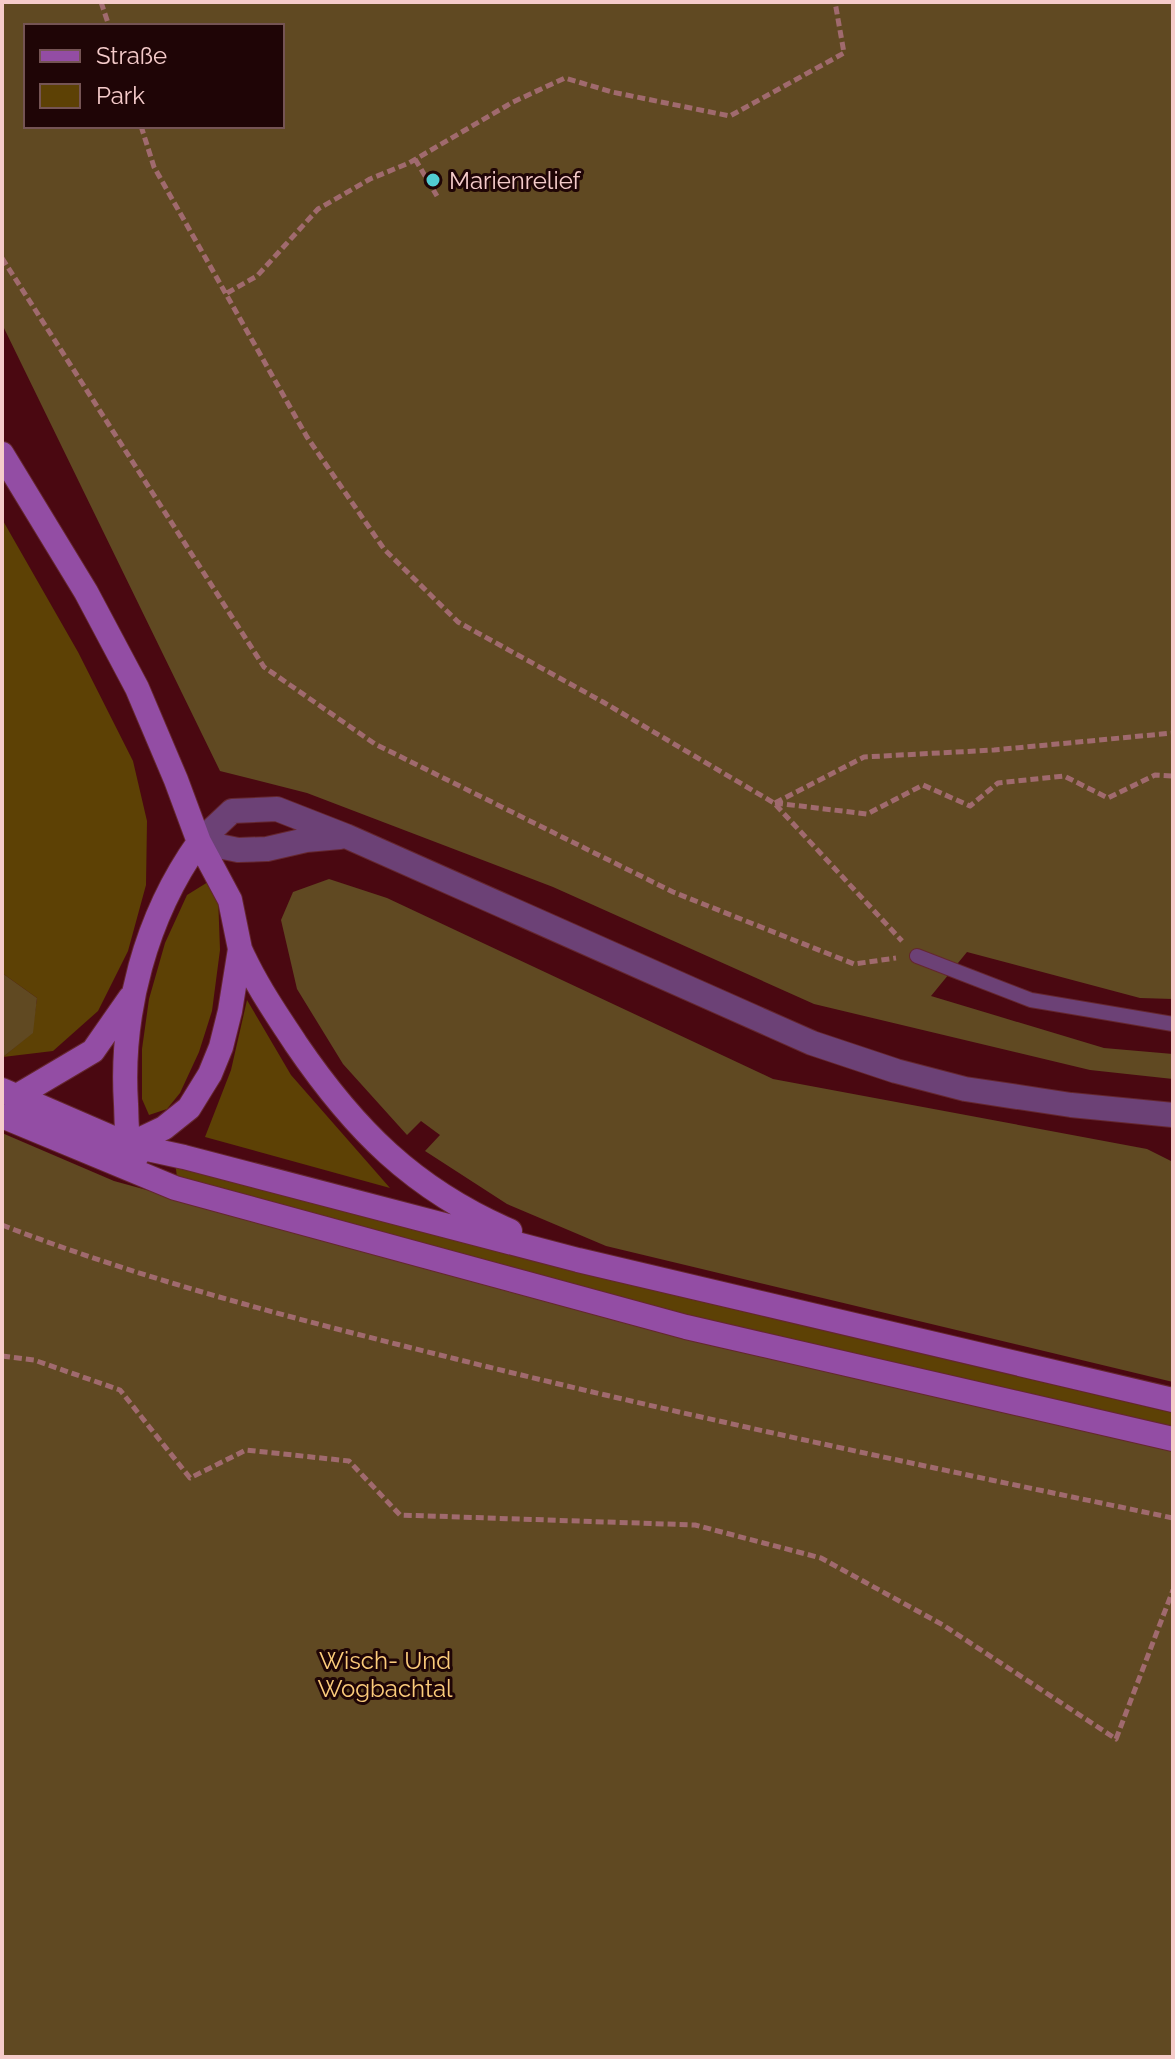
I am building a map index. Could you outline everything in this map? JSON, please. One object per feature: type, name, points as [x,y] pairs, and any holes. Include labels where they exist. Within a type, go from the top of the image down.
[{"type":"main road","points":[[2,454],[86,592],[137,688],[199,842],[230,900],[240,949],[256,985],[330,1094],[393,1160],[444,1196],[491,1223],[578,1260]]},
{"type":"main road","points":[[175,1188],[142,1164],[129,1145],[123,1063],[133,993],[145,955],[176,874],[199,842]]},
{"type":"main road","points":[[87,1152],[109,1154],[164,1128],[189,1108],[210,1074],[221,1047],[240,949]]},
{"type":"main road","points":[[7,1101],[93,1051],[133,993]]},
{"type":"main road","points":[[7,1101],[129,1145],[578,1260],[1173,1400]]},
{"type":"main road","points":[[7,1101],[87,1152],[175,1188],[686,1327],[1173,1439]]},
{"type":"street","points":[[199,842],[232,811],[277,809],[346,836],[812,1043],[896,1071],[965,1089],[1071,1105],[1173,1115]]},
{"type":"street","points":[[199,842],[238,850],[267,849],[306,840],[346,836]]},
{"type":"lane","points":[[917,956],[1031,1000],[1173,1024]]},
{"type":"path","points":[[101,2],[108,24]]},
{"type":"path","points":[[227,293],[257,276],[318,209],[370,179],[415,159],[513,102],[565,78],[612,92],[730,116],[844,53],[835,2]]},
{"type":"path","points":[[142,128],[154,167],[307,437],[384,549],[458,622],[603,702],[774,803],[917,956]]},
{"type":"path","points":[[415,159],[437,196]]},
{"type":"path","points":[[2,258],[264,667],[375,744],[673,892],[854,964],[917,956]]},
{"type":"path","points":[[774,803],[864,757],[994,750],[1173,733]]},
{"type":"path","points":[[774,803],[867,814],[923,785],[970,806],[998,783],[1064,776],[1108,798],[1155,775],[1173,776]]},
{"type":"path","points":[[2,1225],[181,1285],[341,1331],[608,1396],[1173,1518]]},
{"type":"path","points":[[2,1356],[34,1360],[120,1390],[190,1478],[246,1450],[349,1461],[400,1515],[695,1525],[821,1558],[943,1625],[1116,1739],[1173,1590]]},
{"type":"green space","points":[[2,2],[1173,2],[1173,999],[1140,998],[967,952],[931,996],[1104,1048],[1173,1054],[1173,1079],[1090,1070],[814,1004],[553,887],[307,793],[220,771],[2,324]]},
{"type":"green space","points":[[2,519],[78,652],[133,761],[147,821],[146,885],[128,951],[98,1011],[53,1051],[3,1057],[32,1033],[37,998],[2,973]]},
{"type":"green space","points":[[329,879],[387,898],[773,1079],[1147,1149],[1173,1162],[1173,1382],[606,1246],[507,1204],[425,1151],[440,1135],[421,1121],[407,1135],[343,1064],[297,989],[281,920],[293,892]]},
{"type":"green space","points":[[208,882],[218,895],[220,950],[212,1011],[199,1052],[180,1093],[167,1109],[149,1115],[142,1099],[142,1049],[149,999],[165,943],[187,895]]},
{"type":"green space","points":[[2,973],[37,998],[33,1033],[3,1057]]},
{"type":"green space","points":[[247,1000],[291,1075],[390,1188],[205,1137],[231,1070]]},
{"type":"green space","name":"Wisch- Und Wogbachtal","points":[[2,1133],[114,1181],[713,1346],[1173,1450],[1173,2057],[2,2057]]},
{"type":"green space","points":[[175,1162],[690,1299],[1173,1413],[1173,1428],[687,1317],[177,1177]]},
{"type":"place","name":"Marienrelief","points":[[433,180]]}]
